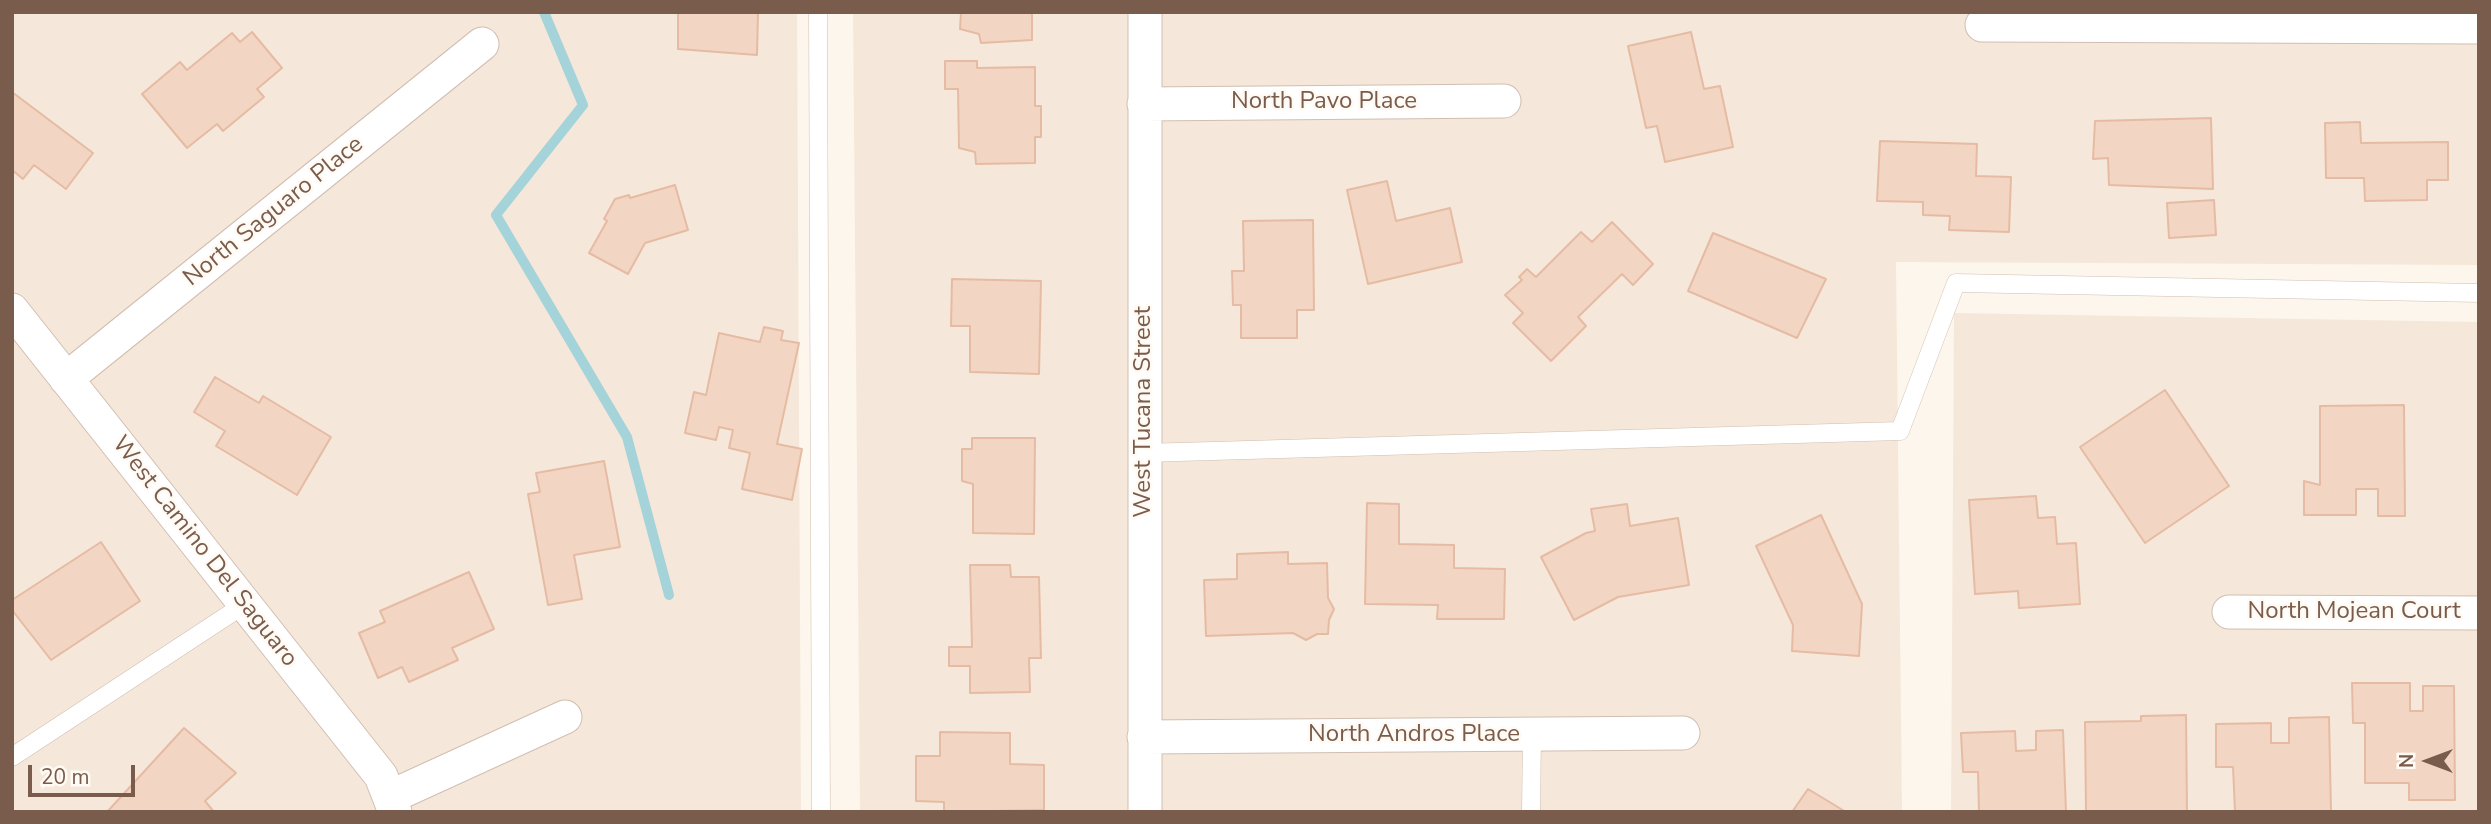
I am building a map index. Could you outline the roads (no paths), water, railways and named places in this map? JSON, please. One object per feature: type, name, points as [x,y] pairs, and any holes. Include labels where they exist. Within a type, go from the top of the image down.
[{"type":"street","name":"West Tucana Street","points":[[1144,12],[1145,812]]},
{"type":"street","points":[[1982,25],[2479,27]]},
{"type":"street","name":"North Saguaro Place","points":[[66,379],[482,44]]},
{"type":"street","name":"North Pavo Place","points":[[1144,104],[1504,101]]},
{"type":"street","name":"West Camino Del Saguaro","points":[[12,310],[382,776],[392,804],[565,717]]},
{"type":"street","name":"North Mojean Court","points":[[2229,612],[2479,613]]},
{"type":"street","name":"North Andros Place","points":[[1144,737],[1683,733]]},
{"type":"lane","points":[[818,12],[821,812]]},
{"type":"lane","points":[[1144,453],[1900,431],[1956,283],[2479,293]]},
{"type":"lane","points":[[12,757],[245,604]]},
{"type":"lane","points":[[1531,812],[1532,734]]},
{"type":"waterway","points":[[544,12],[583,105],[496,215],[627,437],[669,595]]}]
